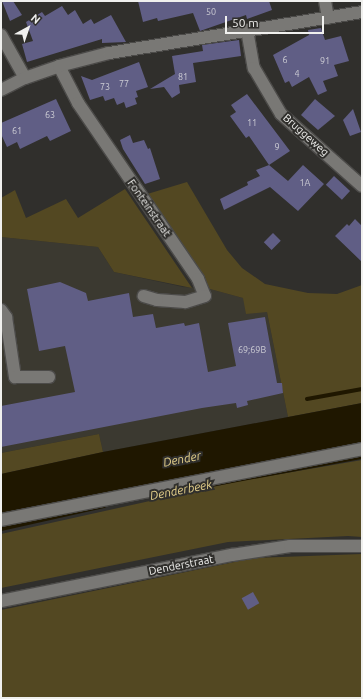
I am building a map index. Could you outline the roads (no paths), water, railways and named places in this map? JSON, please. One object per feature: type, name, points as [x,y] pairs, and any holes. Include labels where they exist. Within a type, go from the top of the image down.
[{"type":"street","points":[[325,1],[328,18]]},
{"type":"street","points":[[1,90],[25,78],[59,66],[109,53],[362,12]]},
{"type":"street","name":"Bruggeweg","points":[[247,30],[254,68],[281,114],[362,186]]},
{"type":"street","points":[[1,35],[25,78]]},
{"type":"street","name":"Fonteinstraat","points":[[59,66],[78,103],[198,279],[205,296],[185,302],[144,296]]},
{"type":"street","points":[[1,310],[6,317],[15,377],[49,377]]},
{"type":"street","points":[[1,520],[76,504],[362,449]]},
{"type":"street","name":"Denderstraat","points":[[1,601],[232,555],[276,548],[290,546],[362,546]]},
{"type":"water","name":"Dender","points":[[362,403],[362,442],[1,514],[1,474],[103,452]]},
{"type":"waterway","points":[[307,399],[362,389]]},
{"type":"waterway","name":"Denderbeek","points":[[205,486],[362,457]]},
{"type":"waterway","name":"Denderbeek","points":[[1,529],[104,506]]}]
